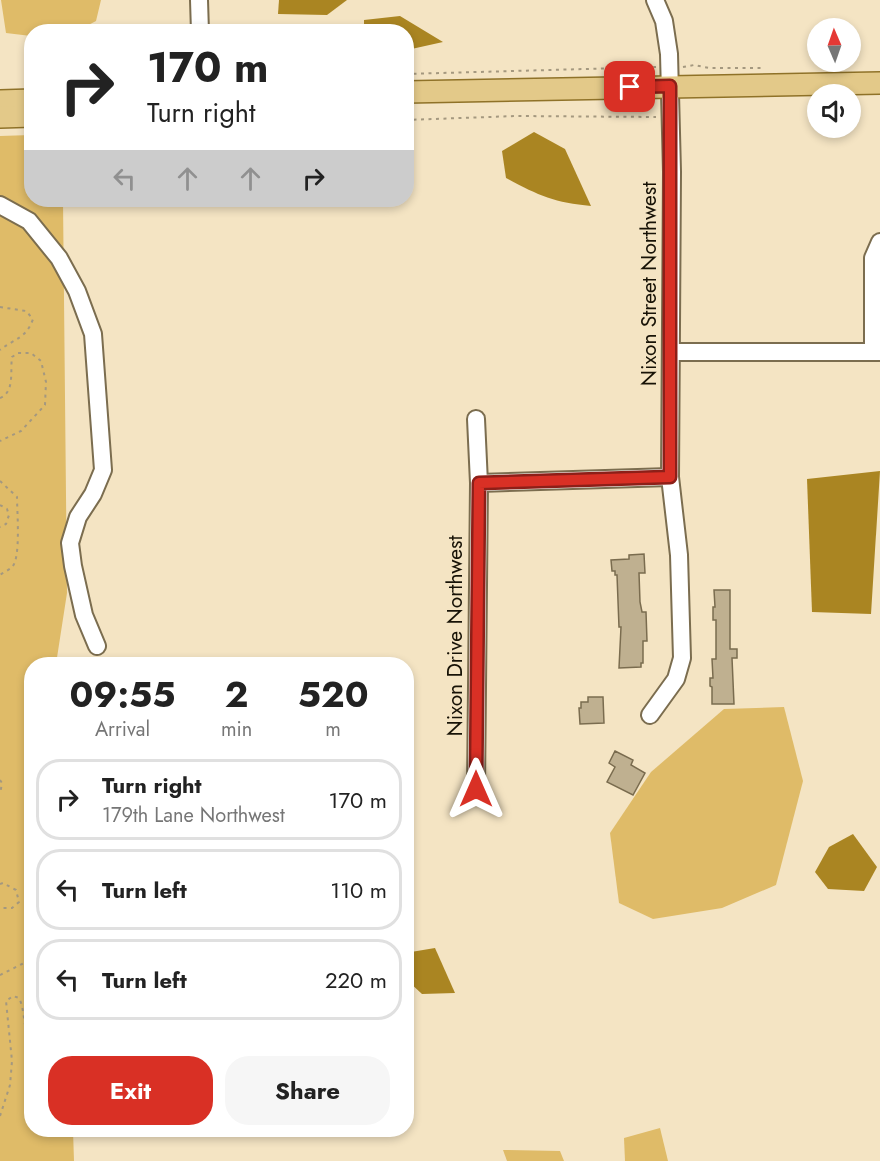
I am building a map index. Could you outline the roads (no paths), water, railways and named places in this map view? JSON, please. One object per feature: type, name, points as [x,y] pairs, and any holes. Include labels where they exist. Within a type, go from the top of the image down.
[{"type":"main road","points":[[414,92],[880,83]]},
{"type":"main road","points":[[414,105],[668,86],[807,95]]},
{"type":"main road","points":[[861,96],[880,95]]},
{"type":"main road","points":[[0,101],[24,100]]},
{"type":"main road","points":[[0,117],[24,116]]},
{"type":"street","points":[[199,0],[200,24]]},
{"type":"street","name":"Nixon Street Northwest","points":[[650,715],[676,679],[682,658],[679,555],[670,477],[669,54],[662,3]]},
{"type":"street","points":[[0,205],[29,221],[59,258],[77,291],[93,334],[103,470],[93,494],[78,517],[70,543],[84,615],[98,646]]},
{"type":"street","points":[[671,352],[877,352],[873,258],[880,242]]},
{"type":"street","name":"Nixon Drive Northwest","points":[[476,419],[479,483],[476,789]]},
{"type":"street","points":[[479,483],[670,477]]}]
